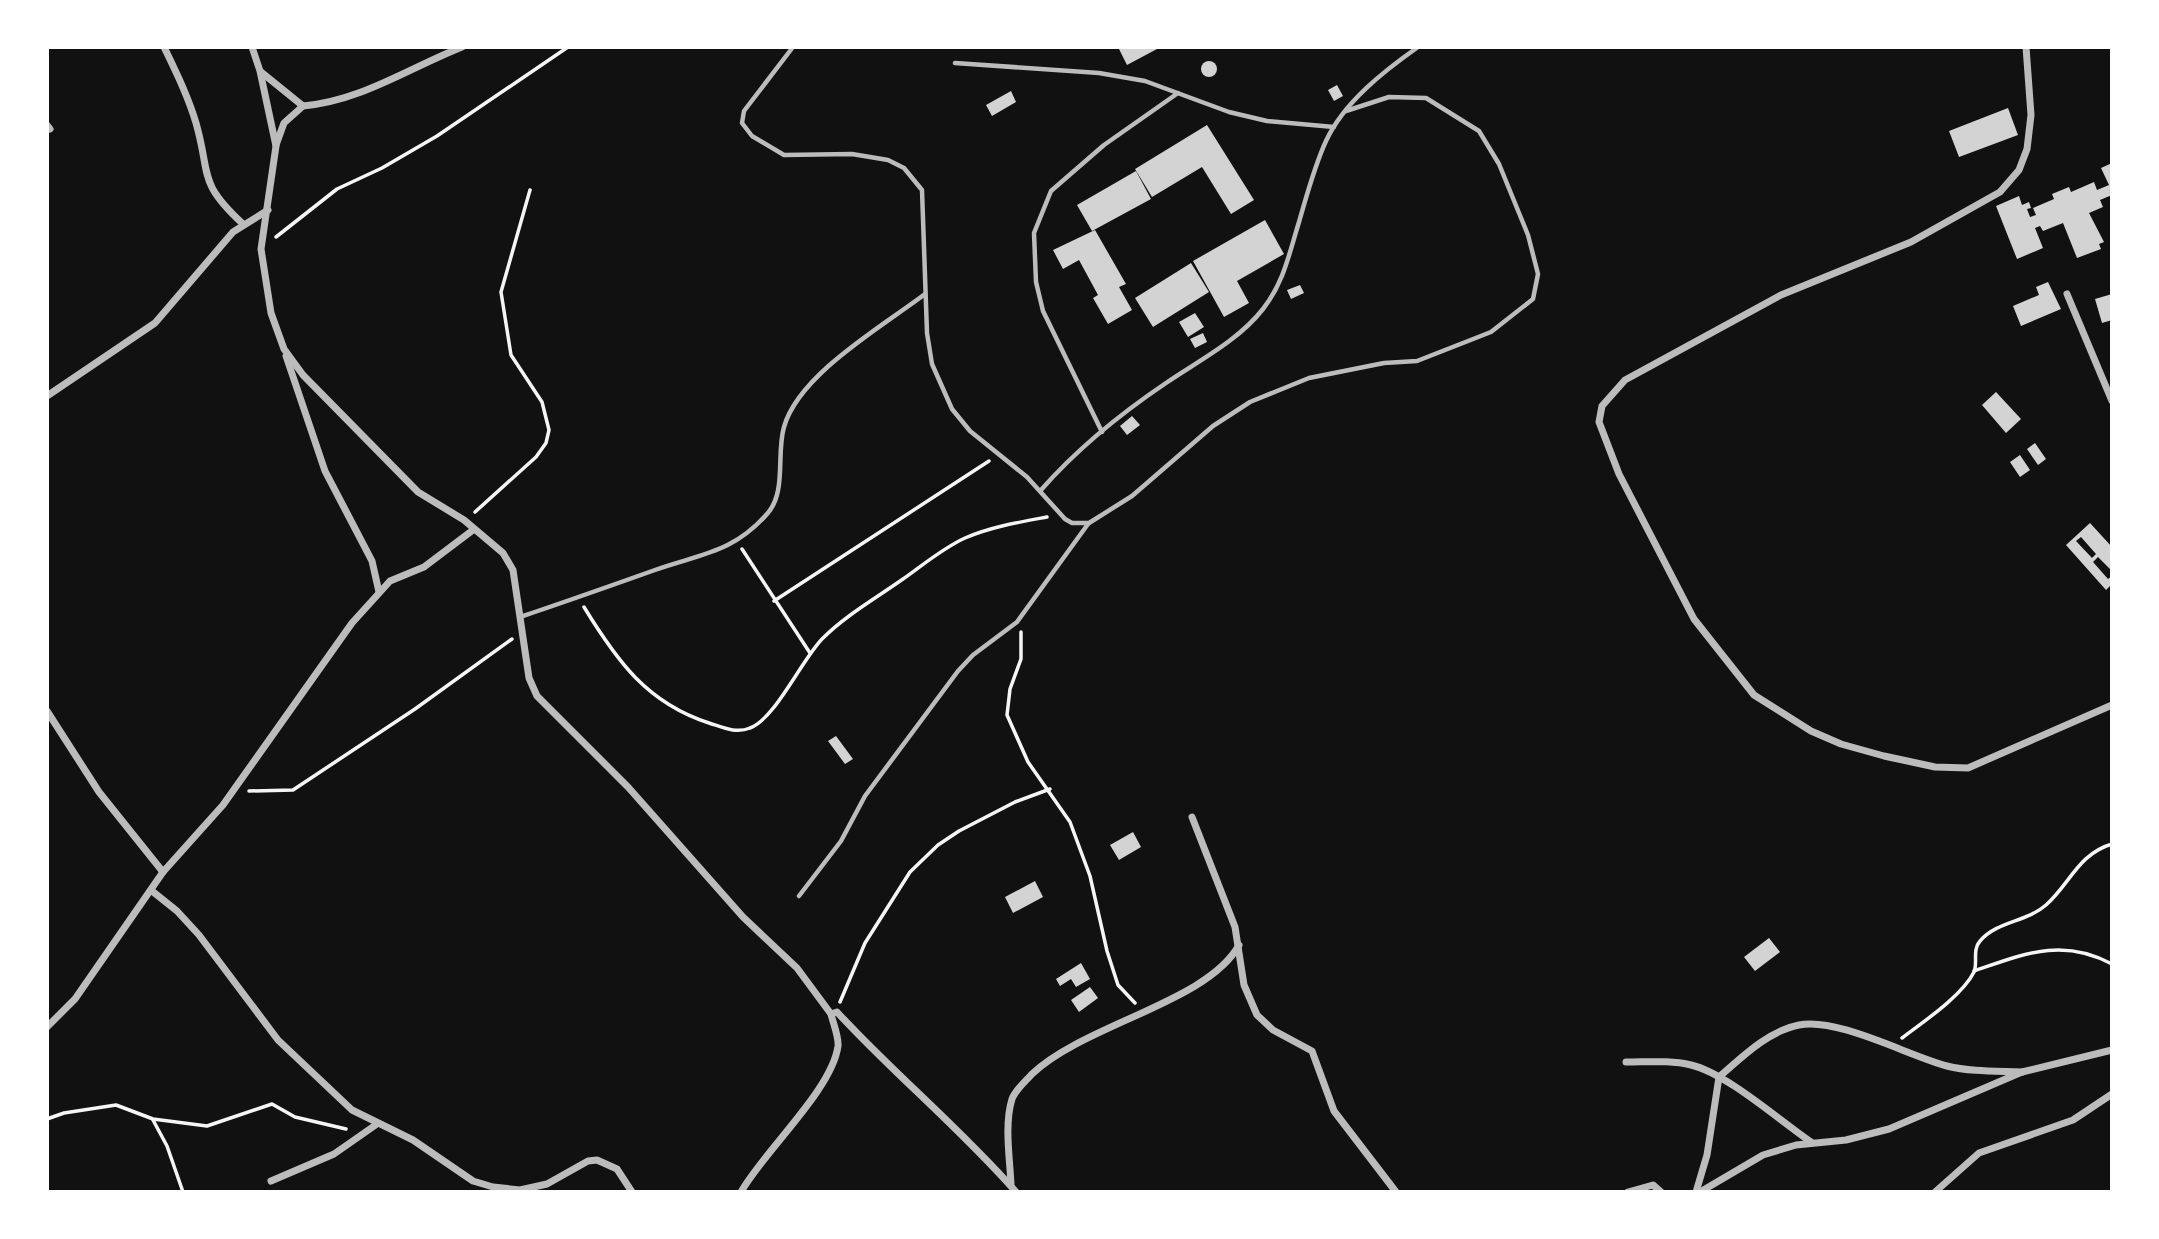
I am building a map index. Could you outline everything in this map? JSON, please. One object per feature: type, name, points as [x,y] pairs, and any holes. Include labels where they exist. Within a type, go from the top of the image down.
[{"type":"street","points":[[164,47],[196,124],[204,172],[213,193],[242,223]]},
{"type":"street","points":[[252,47],[260,71],[276,146]]},
{"type":"street","points":[[379,592],[372,561],[325,471],[271,313],[261,249],[276,146],[284,123],[303,106],[330,103],[355,96],[462,47]]},
{"type":"street","points":[[2026,47],[2031,115],[2027,149],[2020,170],[2000,192],[1911,242],[1760,306],[1625,380],[1602,406],[1599,422],[1619,474],[1693,619],[1754,695],[1811,731],[1841,744],[1884,756],[1935,767],[1968,768],[2112,705]]},
{"type":"street","points":[[260,71],[303,106]]},
{"type":"street","points":[[47,396],[155,323],[242,223],[268,210]]},
{"type":"street","points":[[2067,294],[2112,401]]},
{"type":"street","points":[[284,349],[303,375],[418,492],[464,520],[503,553],[513,570],[529,678],[537,696],[628,787],[743,917],[797,968],[834,1013],[967,1140],[1013,1189]]},
{"type":"street","points":[[47,1027],[75,999],[163,872],[233,791],[325,658],[379,592],[399,575],[424,567],[441,556],[473,530]]},
{"type":"street","points":[[47,711],[99,792],[163,872]]},
{"type":"street","points":[[1192,817],[1240,944],[1244,985],[1257,1015],[1273,1030],[1312,1051],[1334,1111],[1396,1192]]},
{"type":"street","points":[[152,891],[177,911],[199,935],[278,1040],[343,1103],[377,1124],[414,1140],[472,1181],[509,1191],[547,1184],[597,1160],[609,1162],[617,1169],[632,1192]]},
{"type":"street","points":[[1013,1189],[1010,1126],[1012,1100],[1019,1087],[1070,1045],[1143,1012],[1227,964],[1240,944]]},
{"type":"street","points":[[741,1192],[755,1167],[785,1135],[827,1073],[838,1045],[834,1013]]},
{"type":"street","points":[[1698,1192],[1707,1155],[1719,1077],[1748,1052],[1797,1025],[1814,1023],[1960,1069],[2022,1072]]},
{"type":"street","points":[[1698,1192],[1763,1155],[1811,1142],[1846,1140],[1889,1129],[2022,1072],[2112,1050]]},
{"type":"street","points":[[1626,1062],[1669,1062],[1694,1066],[1719,1077],[1811,1142]]},
{"type":"street","points":[[1935,1192],[1979,1153],[2073,1120],[2112,1094]]},
{"type":"street","points":[[271,1181],[334,1154],[377,1124]]},
{"type":"street","points":[[1628,1192],[1653,1185],[1661,1192]]},
{"type":"lane","points":[[793,47],[744,111],[742,123],[752,136],[784,155],[852,154],[888,160],[905,168],[922,190],[932,364],[952,409],[970,431],[1041,490],[1060,514],[1072,523],[1089,523]]},
{"type":"lane","points":[[1041,490],[1082,448],[1133,407],[1221,346],[1261,311],[1289,264],[1314,175],[1334,127],[1346,111],[1391,66],[1418,47]]},
{"type":"lane","points":[[955,63],[1099,73],[1144,80],[1229,112],[1267,121],[1334,127]]},
{"type":"lane","points":[[1102,432],[1043,312],[1036,282],[1034,233],[1051,191],[1104,145],[1178,93]]},
{"type":"lane","points":[[799,896],[841,841],[865,796],[958,671],[1021,617],[1089,523],[1132,496],[1213,426],[1250,402],[1309,378],[1384,363],[1418,361],[1491,332],[1533,299],[1538,274],[1528,235],[1499,164],[1479,131],[1426,98],[1389,96],[1346,111]]},
{"type":"lane","points":[[520,617],[665,566],[719,552],[737,541],[770,512],[777,493],[784,426],[798,401],[822,372],[926,293]]},
{"type":"path","points":[[261,249],[337,188],[382,168],[437,136],[568,47]]},
{"type":"path","points":[[464,520],[500,492],[536,457],[546,443],[549,430],[542,402],[511,355],[501,292],[530,190]]},
{"type":"path","points":[[774,601],[999,455]]},
{"type":"path","points":[[578,597],[606,642],[656,698],[681,714],[734,731],[750,728],[768,717],[810,653],[858,610],[966,538],[1018,522],[1060,514]]},
{"type":"path","points":[[737,541],[810,653]]},
{"type":"path","points":[[1021,617],[1021,659],[1010,689],[1007,715],[1028,762],[1050,789],[1070,822],[1090,876],[1107,951],[1118,985],[1143,1012]]},
{"type":"path","points":[[233,791],[293,790],[415,709],[521,633]]},
{"type":"path","points":[[834,1013],[865,943],[910,872],[938,845],[959,831],[1015,802],[1050,789]]},
{"type":"path","points":[[1974,971],[1976,948],[1980,940],[1996,928],[2043,908],[2085,858],[2096,849],[2112,844]]},
{"type":"path","points":[[1891,1046],[1946,1003],[1974,971],[2045,950],[2091,953],[2112,964]]},
{"type":"path","points":[[47,1119],[64,1113],[116,1105],[153,1119],[207,1126],[272,1104],[310,1121],[367,1131]]},
{"type":"path","points":[[153,1119],[167,1146],[183,1192]]},
{"type":"building","points":[[1118,47],[1156,47],[1157,49],[1127,65]]},
{"type":"building","points":[[1209,61],[1217,69],[1209,77],[1201,69]]},
{"type":"building","points":[[1337,85],[1343,96],[1334,101],[1328,90]]},
{"type":"building","points":[[1011,91],[1016,102],[992,116],[986,105]]},
{"type":"building","points":[[2008,108],[2018,135],[1959,157],[1949,131]]},
{"type":"building","points":[[1207,125],[1254,200],[1231,214],[1202,167],[1152,197],[1135,169]]},
{"type":"building","points":[[2112,163],[2112,195],[2100,200],[2103,207],[2089,213],[2104,242],[2099,244],[2101,249],[2077,258],[2063,223],[2043,231],[2040,226],[2035,228],[2043,248],[2017,259],[1996,206],[2019,196],[2022,205],[2029,202],[2031,208],[2027,209],[2030,217],[2036,215],[2033,208],[2054,199],[2052,194],[2069,187],[2071,192],[2094,182],[2097,190],[2109,185],[2101,168]]},
{"type":"building","points":[[1136,171],[1151,199],[1092,231],[1077,205]]},
{"type":"building","points":[[1265,220],[1284,254],[1237,281],[1249,303],[1224,317],[1193,261]]},
{"type":"building","points":[[1095,230],[1126,284],[1119,287],[1132,310],[1108,324],[1093,298],[1098,295],[1079,260],[1063,269],[1053,250]]},
{"type":"building","points":[[1191,263],[1209,292],[1153,327],[1135,298]]},
{"type":"building","points":[[2048,282],[2061,309],[2021,326],[2013,306],[2039,295],[2036,287]]},
{"type":"building","points":[[1300,285],[1304,293],[1291,299],[1287,290]]},
{"type":"building","points":[[2112,294],[2112,320],[2102,323],[2095,299]]},
{"type":"building","points":[[1195,313],[1204,327],[1188,337],[1179,322]]},
{"type":"building","points":[[1203,333],[1207,342],[1195,348],[1190,339]]},
{"type":"building","points":[[1996,392],[2021,419],[2006,433],[1982,405]]},
{"type":"building","points":[[1132,416],[1140,425],[1127,435],[1120,426]]},
{"type":"building","points":[[2035,443],[2046,459],[2038,465],[2027,449]]},
{"type":"building","points":[[2020,455],[2030,470],[2020,477],[2010,462]]},
{"type":"building","points":[[2090,523],[2112,547],[2112,571],[2098,557],[2093,562],[2108,579],[2112,576],[2112,584],[2106,590],[2066,545]],"holes":[[[2081,537],[2096,554],[2092,558],[2076,541]]]},
{"type":"building","points":[[836,736],[853,759],[845,764],[828,741]]},
{"type":"building","points":[[1133,832],[1141,847],[1119,860],[1110,845]]},
{"type":"building","points":[[1035,881],[1043,897],[1013,913],[1005,897]]},
{"type":"building","points":[[1769,938],[1780,952],[1755,971],[1744,957]]},
{"type":"building","points":[[1081,963],[1090,979],[1076,987],[1071,979],[1060,986],[1056,979]]},
{"type":"building","points":[[1090,987],[1098,998],[1079,1012],[1071,1000]]}]
